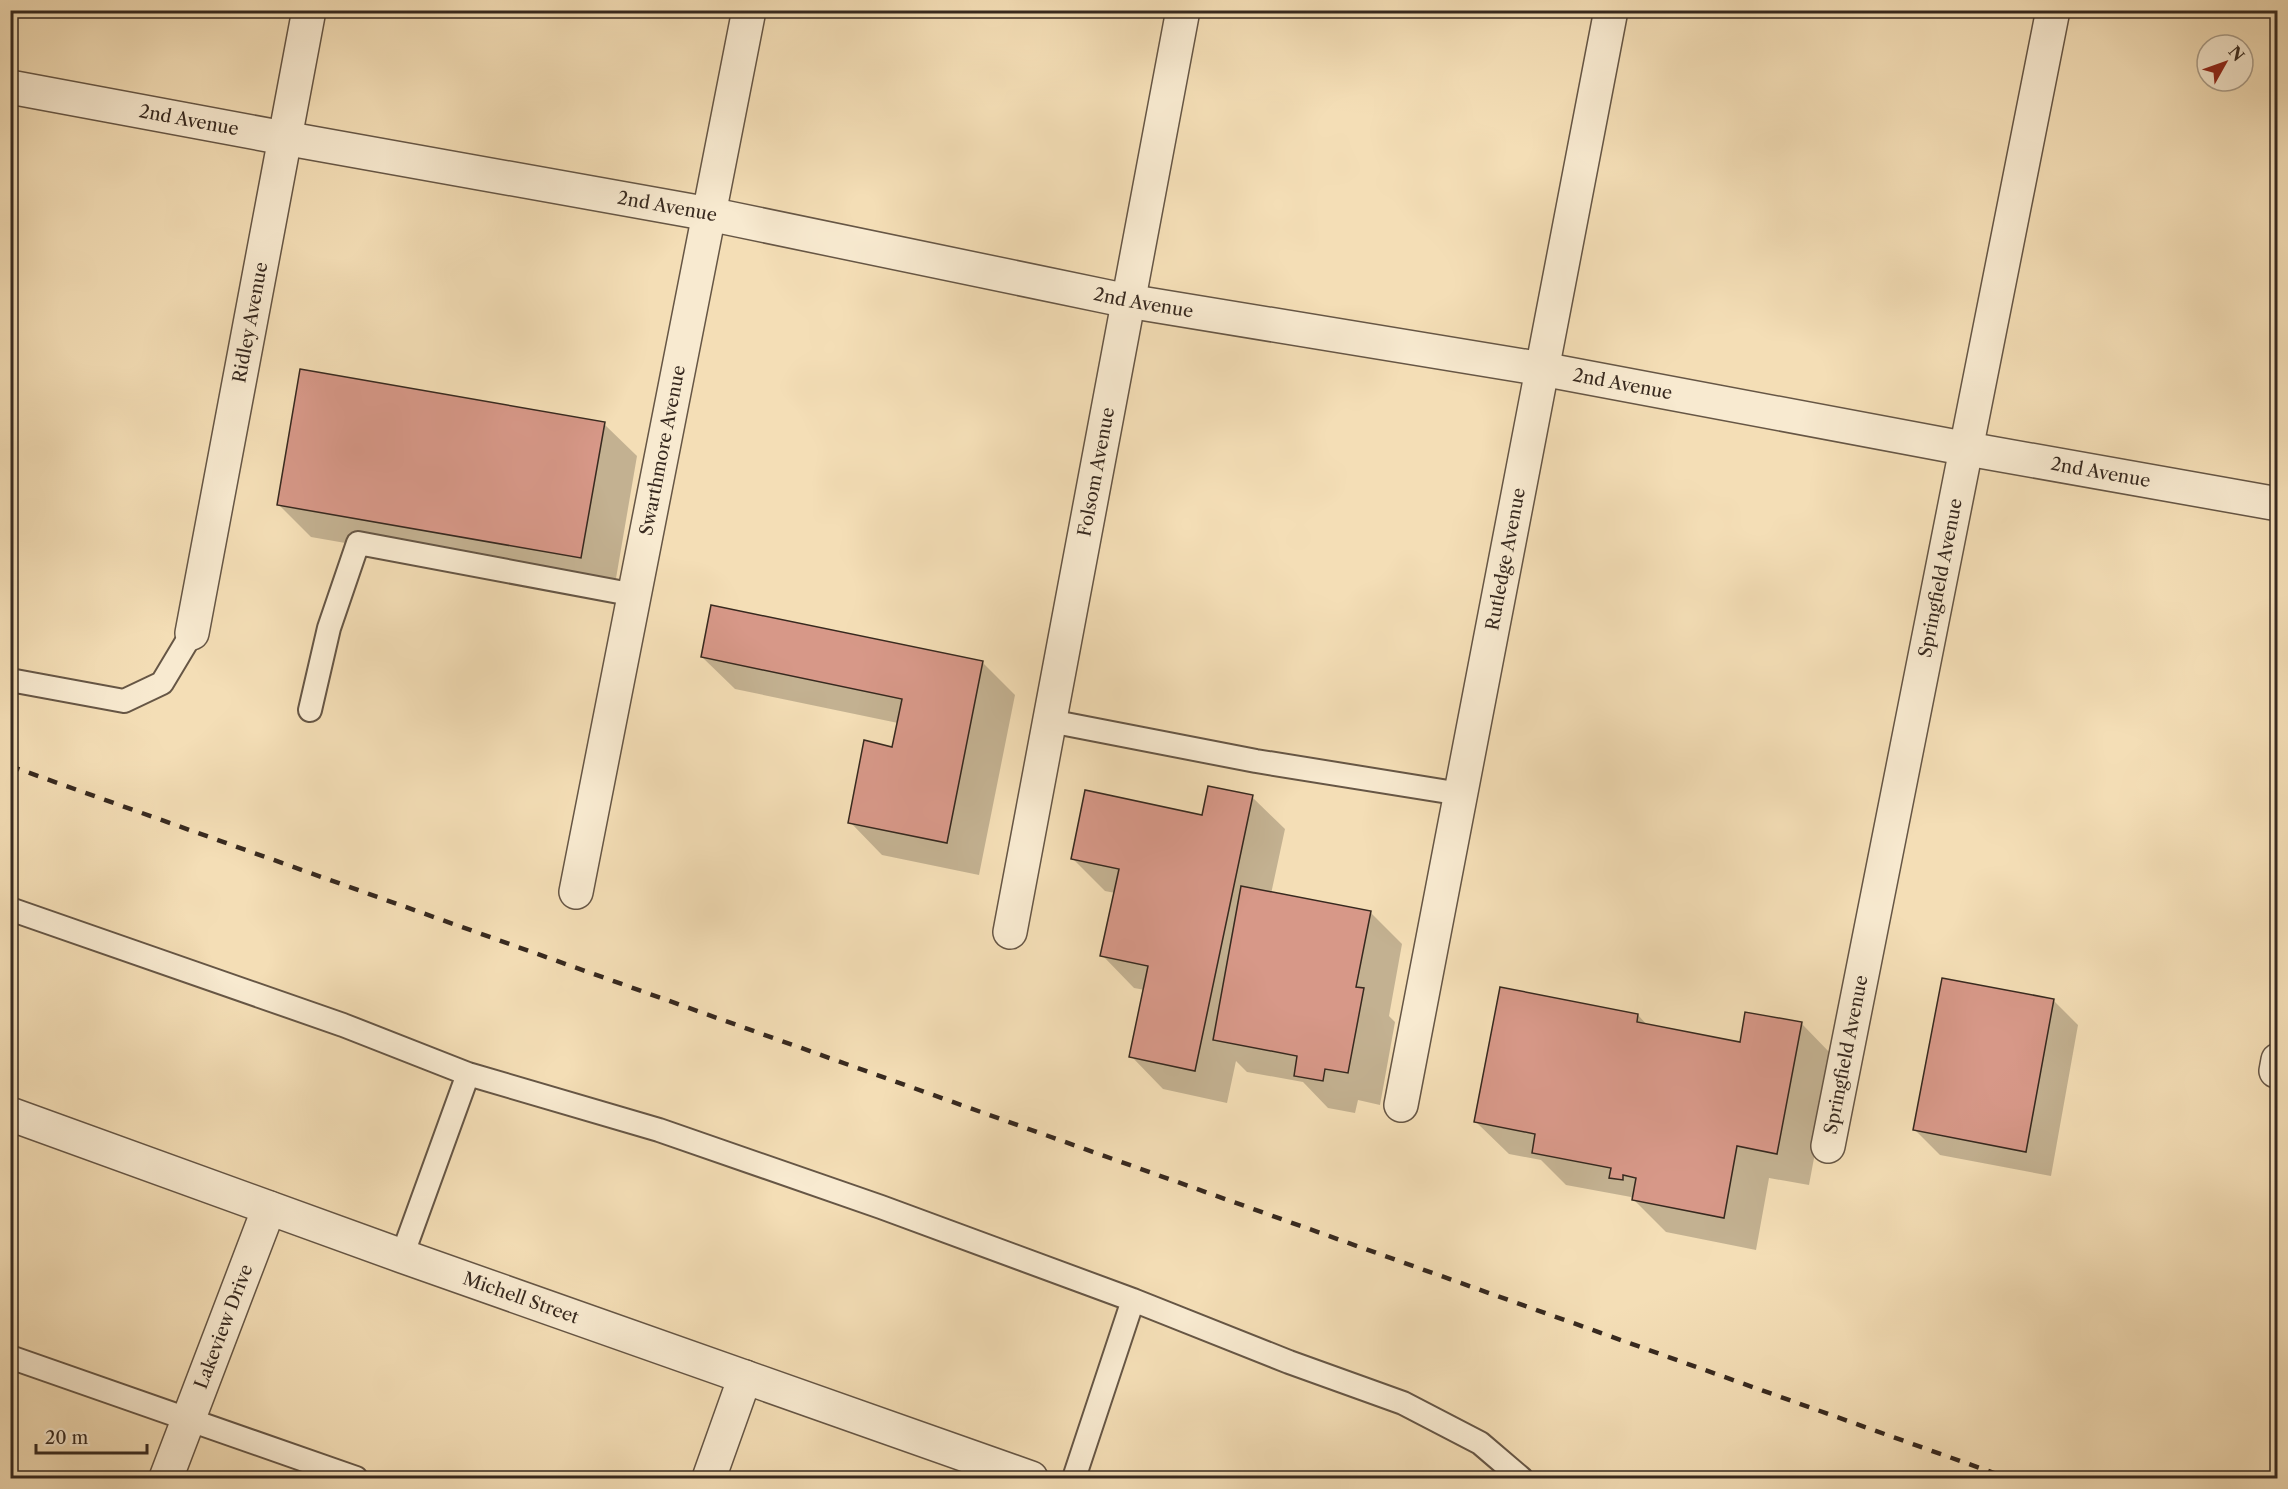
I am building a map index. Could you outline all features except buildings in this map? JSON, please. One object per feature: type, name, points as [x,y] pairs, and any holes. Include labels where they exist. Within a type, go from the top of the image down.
[{"type":"street","name":"Ridley Avenue","points":[[192,633],[309,10]]},
{"type":"street","name":"Swarthmore Avenue","points":[[576,892],[749,10]]},
{"type":"street","name":"Folsom Avenue","points":[[1010,932],[1183,10]]},
{"type":"street","name":"Rutledge Avenue","points":[[1401,1105],[1611,10]]},
{"type":"street","name":"Springfield Avenue","points":[[1828,1146],[1968,449],[2053,10]]},
{"type":"street","name":"2nd Avenue","points":[[10,87],[709,214],[1128,301],[1542,369],[2277,504]]},
{"type":"street","name":"Michell Street","points":[[10,1114],[1031,1479]]},
{"type":"street","name":"Lakeview Drive","points":[[166,1479],[269,1208]]},
{"type":"street","points":[[709,1479],[745,1377]]},
{"type":"lane","points":[[310,710],[329,628],[358,543],[635,595]]},
{"type":"lane","points":[[10,680],[124,701],[162,683],[192,633]]},
{"type":"lane","points":[[1050,721],[1256,761],[1461,794]]},
{"type":"lane","points":[[10,909],[343,1025],[468,1074],[658,1130],[881,1207],[1133,1300],[1289,1362],[1403,1403],[1479,1443],[1521,1479]]},
{"type":"lane","points":[[402,1256],[468,1074]]},
{"type":"lane","points":[[1074,1479],[1133,1300]]},
{"type":"lane","points":[[10,1357],[356,1479]]},
{"type":"railway","points":[[10,766],[2008,1478]]}]
